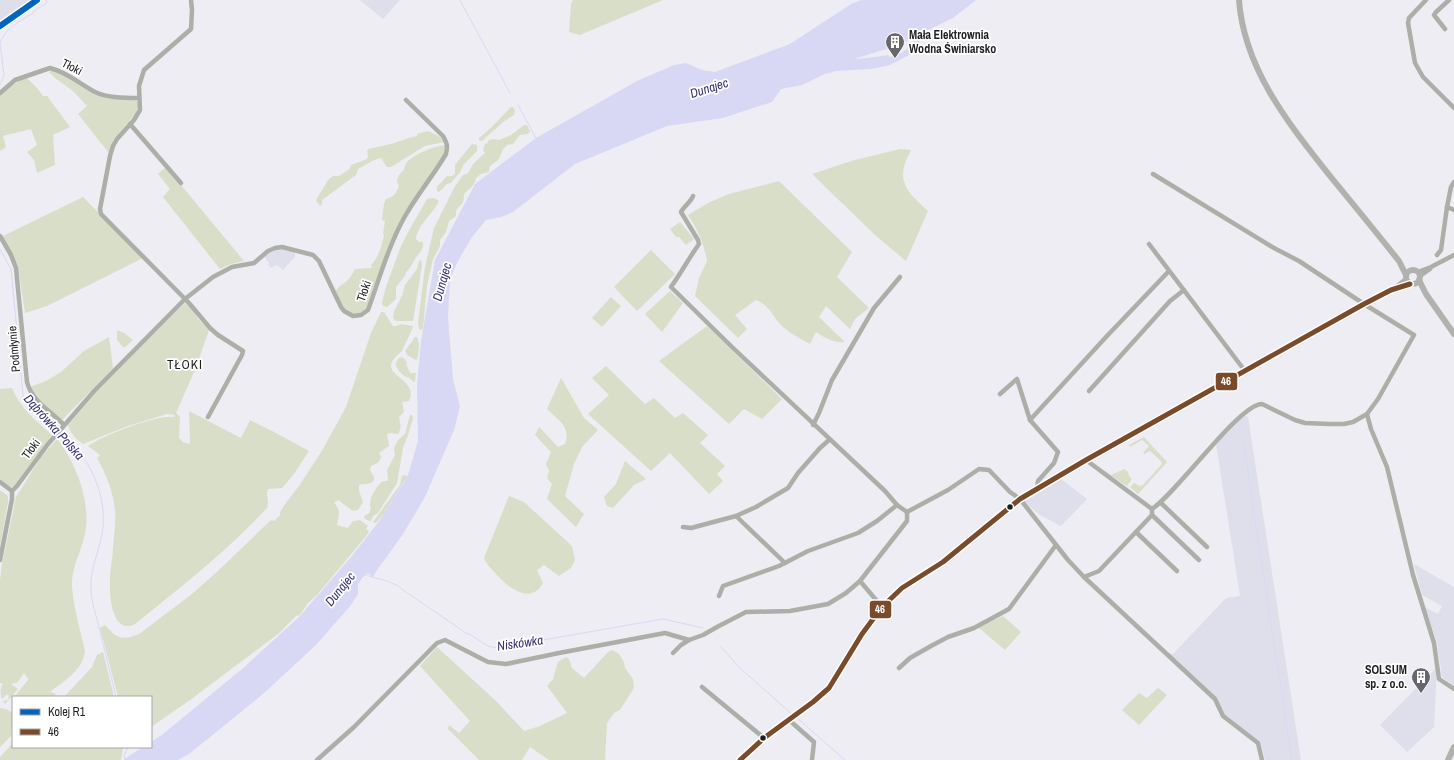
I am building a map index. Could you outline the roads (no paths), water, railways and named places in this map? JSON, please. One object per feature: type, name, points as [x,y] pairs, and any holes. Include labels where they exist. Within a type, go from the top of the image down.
[{"type":"main road","points":[[1238,0],[1243,27],[1252,55],[1259,73],[1278,107],[1313,154],[1426,294],[1454,334]]},
{"type":"main road","points":[[1448,760],[1454,747]]},
{"type":"street","points":[[191,0],[191,29],[144,70],[139,86],[138,98],[140,110],[113,146],[100,209],[101,214],[199,313],[203,321],[214,331],[243,351],[208,417]]},
{"type":"street","points":[[1426,0],[1409,18],[1408,23],[1415,62],[1423,77],[1454,108]]},
{"type":"street","points":[[1445,30],[1434,15],[1449,0]]},
{"type":"street","name":"Tłoki","points":[[0,93],[15,80],[50,68],[65,74],[101,94],[122,98],[138,98]]},
{"type":"street","name":"Tłoki","points":[[12,491],[63,426],[95,390],[185,299],[226,269],[254,263],[268,251],[275,248],[282,247],[313,255],[319,261],[344,311],[353,316],[365,313],[368,310],[383,266],[397,232],[418,195],[446,154],[448,148],[443,136],[406,100]]},
{"type":"street","points":[[130,124],[181,182]]},
{"type":"street","points":[[1152,509],[1162,503],[1240,417],[1258,404],[1265,405],[1295,420],[1311,424],[1344,424],[1353,422],[1367,414],[1387,383],[1414,335],[1299,261],[1274,248],[1153,174]]},
{"type":"street","points":[[1437,255],[1441,250],[1447,207],[1451,187],[1454,182]]},
{"type":"street","points":[[693,196],[681,212],[699,244],[671,287],[813,425],[897,505],[907,512]]},
{"type":"street","points":[[1447,207],[1454,210]]},
{"type":"street","name":"Podmłynie","points":[[0,236],[11,255],[16,268],[27,382],[29,389],[63,426]]},
{"type":"street","points":[[1149,244],[1245,371]]},
{"type":"street","points":[[740,760],[764,738],[822,695],[833,682],[862,634],[882,607],[902,588],[943,562],[1020,499],[1086,460],[1454,255]]},
{"type":"street","points":[[1030,420],[1169,271]]},
{"type":"street","points":[[813,425],[832,380],[874,308],[900,277]]},
{"type":"street","points":[[1089,391],[1170,301],[1184,290]]},
{"type":"street","points":[[1000,394],[1016,379],[1030,420],[1058,452],[1054,463],[1038,481],[1037,488]]},
{"type":"street","points":[[1367,414],[1371,429],[1387,467],[1413,575],[1434,643],[1439,679],[1454,689]]},
{"type":"street","points":[[683,527],[691,528],[736,516],[756,507],[788,488],[798,473],[829,440]]},
{"type":"street","points":[[1086,460],[1152,509]]},
{"type":"street","points":[[907,512],[948,490],[979,469],[989,470],[1010,492],[1020,499],[1056,545],[1084,577],[1214,699],[1223,716],[1258,744],[1262,760]]},
{"type":"street","points":[[0,482],[12,491],[12,499],[0,560]]},
{"type":"street","points":[[1162,503],[1207,547]]},
{"type":"street","points":[[719,596],[723,586],[785,563],[808,551],[858,533],[877,521],[897,505]]},
{"type":"street","points":[[1084,577],[1099,571],[1152,515],[1152,509]]},
{"type":"street","points":[[674,653],[681,645],[689,640],[703,635],[746,612],[790,611],[828,604],[846,593],[860,581],[907,521],[907,512]]},
{"type":"street","points":[[1152,515],[1199,560]]},
{"type":"street","points":[[736,516],[785,563]]},
{"type":"street","points":[[1136,532],[1177,571]]},
{"type":"street","points":[[899,668],[910,658],[931,646],[948,637],[974,628],[1009,609],[1056,545]]},
{"type":"street","points":[[860,581],[882,607]]},
{"type":"street","points":[[317,760],[372,710],[437,643],[445,640],[488,662],[506,664],[665,634],[689,640]]},
{"type":"street","points":[[702,687],[764,738]]},
{"type":"street","points":[[790,719],[814,742],[812,760]]},
{"type":"water","name":"Dunajec","points":[[861,0],[976,0],[953,18],[922,33],[918,46],[911,54],[890,65],[871,69],[836,71],[825,74],[802,85],[781,89],[772,102],[723,118],[667,126],[575,164],[513,212],[501,217],[486,220],[472,237],[458,261],[450,279],[448,317],[450,343],[453,379],[460,406],[454,430],[425,497],[403,534],[373,578],[368,573],[362,578],[358,585],[358,594],[351,605],[316,645],[263,694],[189,754],[178,760],[123,760],[141,748],[152,748],[152,741],[242,669],[299,617],[351,557],[380,520],[408,475],[418,441],[417,384],[421,341],[435,260],[475,184],[536,138],[637,81],[674,65],[686,63],[702,70],[715,72],[790,44],[851,4]],"holes":[[[913,38],[913,41],[903,52],[890,57],[888,55],[854,59],[896,46]]]},
{"type":"waterway","points":[[0,43],[5,33],[9,29],[44,5],[47,2],[46,0]]},
{"type":"waterway","points":[[460,0],[510,93]]},
{"type":"waterway","name":"Dąbrówka Polska","points":[[0,43],[4,75],[0,85]]},
{"type":"waterway","points":[[518,105],[536,138]]},
{"type":"waterway","name":"Dąbrówka Polska","points":[[0,249],[11,269],[23,395],[29,404],[58,430]]},
{"type":"waterway","name":"Dąbrówka Polska","points":[[60,432],[80,452],[88,465],[99,492],[102,506],[102,534],[93,567],[91,592],[93,606],[116,696]]},
{"type":"waterway","points":[[1244,444],[1292,760]]},
{"type":"waterway","name":"Niskówka","points":[[366,575],[396,585],[466,633],[488,646],[497,648],[663,619],[703,628]]},
{"type":"waterway","name":"Niskówka","points":[[721,647],[741,669],[793,715]]},
{"type":"waterway","name":"Niskówka","points":[[796,717],[845,760]]},
{"type":"waterway","name":"Dąbrówka Polska","points":[[125,760],[124,756],[128,748]]},
{"type":"rail line","name":"R1","points":[[0,26],[37,0]]},
{"type":"place","name":"Mała Elektrownia Wodna Świniarsko","points":[[895,59]]},
{"type":"place","name":"SOLSUM sp. z o.o.","points":[[1421,694]]},
{"type":"district","name":"TŁOKI","points":[[185,364]]}]
